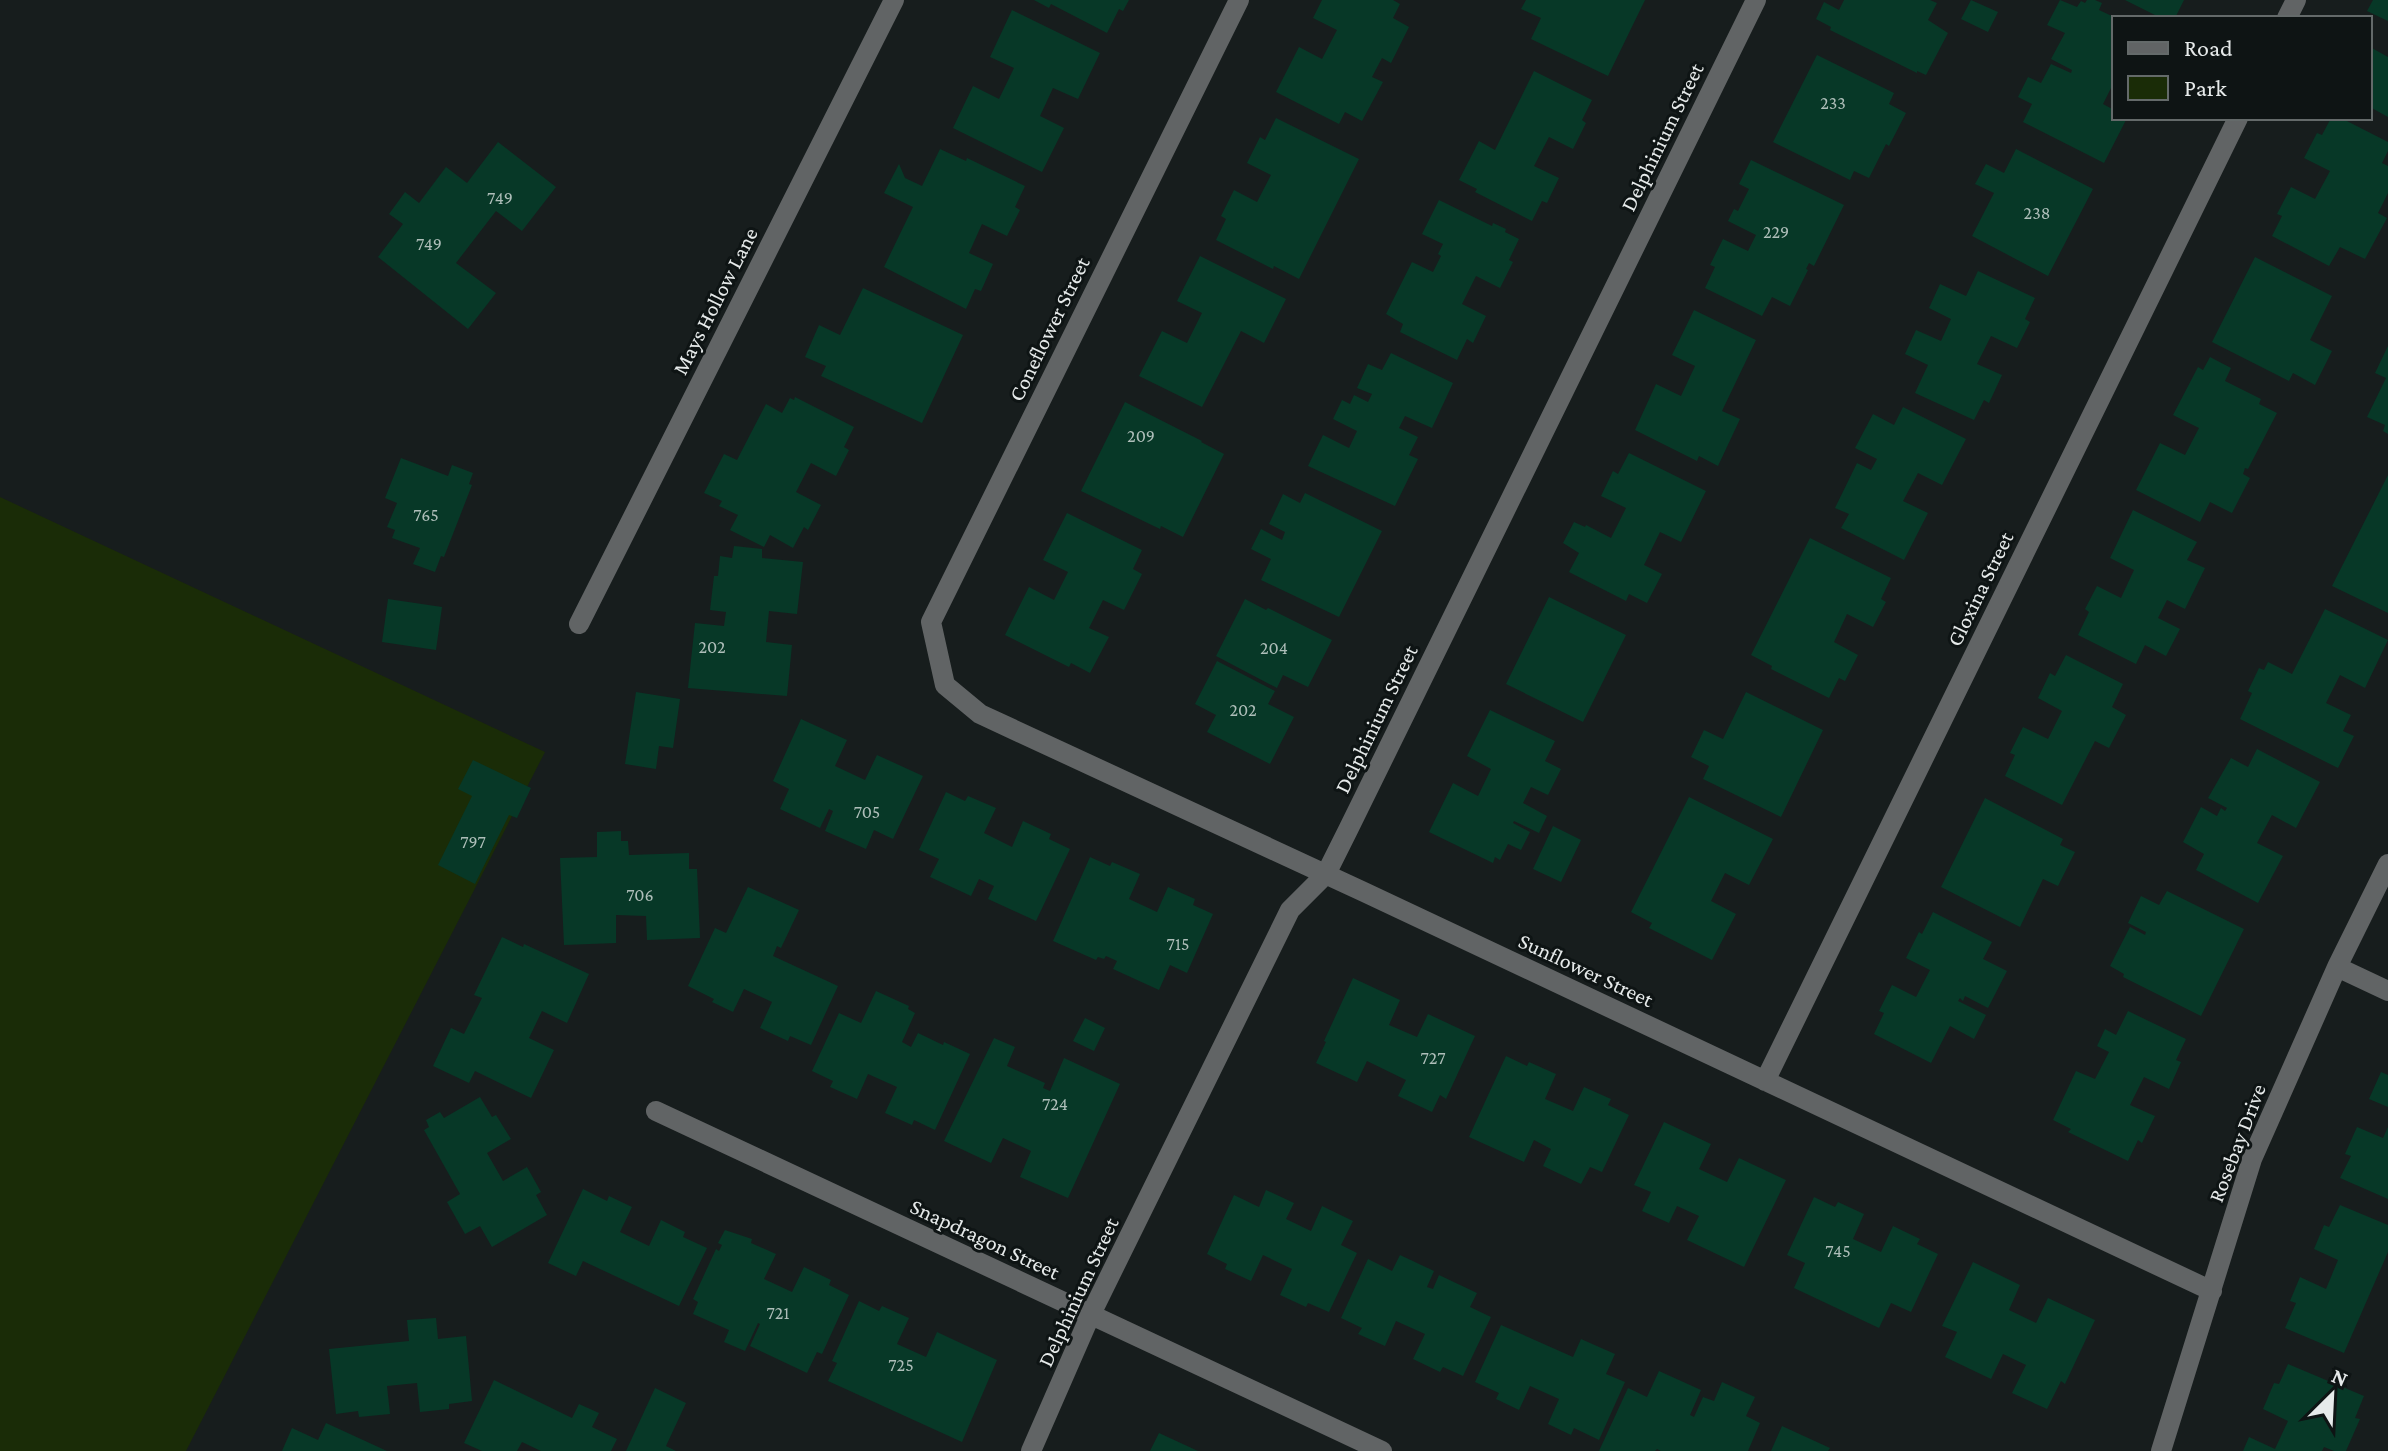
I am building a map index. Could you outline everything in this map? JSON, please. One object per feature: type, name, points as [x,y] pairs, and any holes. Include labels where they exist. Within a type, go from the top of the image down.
[{"type":"street","name":"Mays Hollow Lane","points":[[579,624],[894,0]]},
{"type":"street","name":"Coneflower Street","points":[[945,685],[931,622],[1239,0]]},
{"type":"street","name":"Delphinium Street","points":[[1031,1451],[1090,1316],[1290,910],[1326,874],[1756,0]]},
{"type":"street","name":"Gloxina Street","points":[[1765,1081],[2237,120]]},
{"type":"street","name":"Sunflower Street","points":[[945,685],[980,714],[2212,1291]]},
{"type":"street","name":"Rosebay Drive","points":[[2161,1451],[2252,1159],[2337,967],[2388,864]]},
{"type":"street","points":[[2337,967],[2388,991]]},
{"type":"street","name":"Snapdragon Street","points":[[656,1111],[1382,1451]]},
{"type":"green space","points":[[0,497],[545,752],[186,1451],[0,1451]]},
{"type":"building","points":[[1034,0],[1129,0],[1123,11],[1119,9],[1107,33],[1051,4],[1049,8]]},
{"type":"building","points":[[1322,0],[1393,0],[1400,4],[1393,18],[1409,27],[1391,63],[1382,58],[1372,77],[1383,82],[1362,121],[1345,112],[1339,124],[1276,92],[1299,47],[1322,59],[1337,30],[1313,18]]},
{"type":"building","points":[[1526,0],[1645,0],[1608,76],[1531,39],[1541,18],[1521,9]]},
{"type":"building","points":[[1844,0],[1930,0],[1937,3],[1928,20],[1948,33],[1926,75],[1830,30],[1831,27],[1816,19],[1824,2],[1839,10]]},
{"type":"building","points":[[1971,0],[1998,12],[1988,32],[1961,19]]},
{"type":"building","points":[[2060,0],[2077,7],[2081,1],[2095,0],[2102,3],[2099,10],[2112,16],[2112,86],[2103,104],[2112,109],[2112,120],[2126,120],[2104,163],[2023,122],[2032,104],[2018,97],[2028,77],[2041,83],[2051,64],[2071,73],[2072,70],[2051,59],[2065,33],[2047,25]]},
{"type":"building","points":[[2125,0],[2184,0],[2176,16],[2157,16]]},
{"type":"building","points":[[2373,0],[2388,0],[2388,21],[2367,11]]},
{"type":"building","points":[[1012,10],[1100,53],[1078,99],[1053,88],[1040,116],[1064,128],[1042,172],[953,128],[973,86],[999,99],[1014,68],[990,57]]},
{"type":"building","points":[[2372,48],[2388,57],[2388,117],[2372,108]]},
{"type":"building","points":[[1817,55],[1894,93],[1889,104],[1906,113],[1869,178],[1854,171],[1850,180],[1773,142]]},
{"type":"building","points":[[1534,71],[1592,100],[1582,120],[1586,123],[1573,149],[1549,137],[1534,166],[1559,178],[1547,203],[1542,201],[1532,221],[1475,192],[1477,189],[1459,180],[1479,141],[1495,150]]},
{"type":"building","points":[[1276,118],[1359,159],[1299,279],[1216,240],[1226,219],[1221,216],[1234,190],[1257,202],[1271,175],[1247,163],[1260,137],[1265,140]]},
{"type":"building","points":[[2330,120],[2345,120],[2388,142],[2388,151],[2382,163],[2388,166],[2388,193],[2378,213],[2387,218],[2365,259],[2340,247],[2329,266],[2272,236],[2282,216],[2277,214],[2291,187],[2315,199],[2330,171],[2304,158],[2317,133],[2322,135]]},
{"type":"building","points":[[498,142],[556,187],[522,231],[496,211],[456,263],[496,293],[468,329],[378,257],[403,224],[389,214],[405,192],[419,203],[446,167],[467,183]]},
{"type":"building","points":[[940,149],[966,161],[967,158],[1025,186],[1015,207],[1020,210],[1007,236],[982,224],[969,253],[993,264],[981,291],[975,289],[966,309],[884,267],[913,207],[884,193],[899,164],[905,178],[922,186]]},
{"type":"building","points":[[2016,149],[2093,189],[2048,276],[1972,236],[1994,193],[1975,184],[1986,164],[2004,173]]},
{"type":"building","points":[[1751,160],[1844,205],[1814,266],[1809,263],[1790,306],[1772,297],[1762,316],[1705,288],[1715,267],[1710,265],[1723,239],[1748,251],[1756,235],[1728,221],[1734,209],[1738,211],[1749,189],[1739,184]]},
{"type":"building","points":[[1439,200],[1492,226],[1493,223],[1506,229],[1505,232],[1519,239],[1509,260],[1513,262],[1500,288],[1476,276],[1462,304],[1486,316],[1473,343],[1467,339],[1457,360],[1400,332],[1403,324],[1386,314],[1412,262],[1433,272],[1441,256],[1438,254],[1443,244],[1422,234]]},
{"type":"building","points":[[1200,256],[1286,299],[1264,343],[1241,331],[1202,407],[1139,376],[1162,331],[1187,343],[1202,313],[1177,301]]},
{"type":"building","points":[[2255,257],[2332,296],[2310,340],[2332,351],[2315,385],[2293,373],[2289,381],[2212,342]]},
{"type":"building","points":[[1978,271],[2035,298],[2025,319],[2030,322],[2017,348],[1991,336],[1977,364],[2002,375],[1989,403],[1984,400],[1974,420],[1915,393],[1928,365],[1905,354],[1916,330],[1941,341],[1951,319],[1929,308],[1940,284],[1966,296]]},
{"type":"building","points":[[863,288],[963,335],[922,423],[821,376],[826,366],[805,357],[819,325],[840,335]]},
{"type":"building","points":[[1694,310],[1756,340],[1722,411],[1740,419],[1718,466],[1699,456],[1697,461],[1635,430],[1656,384],[1681,396],[1695,366],[1672,355]]},
{"type":"building","points":[[2388,346],[2388,434],[2383,431],[2385,425],[2367,417],[2386,378],[2375,373]]},
{"type":"building","points":[[1391,353],[1453,383],[1432,428],[1405,416],[1399,428],[1418,437],[1409,455],[1418,459],[1395,506],[1308,466],[1323,435],[1349,448],[1357,431],[1333,419],[1342,400],[1350,404],[1354,395],[1368,402],[1372,394],[1357,388],[1368,364],[1382,370]]},
{"type":"building","points":[[2210,357],[2231,368],[2225,381],[2261,399],[2259,404],[2277,413],[2248,469],[2245,468],[2243,474],[2250,478],[2232,513],[2210,502],[2200,522],[2136,490],[2160,443],[2185,455],[2199,428],[2173,415],[2198,367],[2203,370]]},
{"type":"building","points":[[795,397],[854,427],[844,447],[849,450],[836,476],[811,463],[796,492],[821,505],[808,530],[804,527],[793,548],[770,535],[764,547],[730,530],[738,515],[719,506],[722,501],[704,493],[724,454],[737,460],[766,404],[782,413],[790,398],[794,400]]},
{"type":"building","points":[[1125,402],[1224,454],[1183,537],[1081,491]]},
{"type":"building","points":[[1903,407],[1966,439],[1942,485],[1918,473],[1903,501],[1928,513],[1904,560],[1841,528],[1849,514],[1835,508],[1857,463],[1871,470],[1877,459],[1855,448],[1873,414],[1894,425]]},
{"type":"building","points":[[1629,453],[1706,491],[1681,542],[1660,532],[1644,565],[1662,574],[1647,603],[1629,594],[1626,601],[1569,572],[1579,553],[1563,543],[1574,522],[1611,538],[1626,508],[1601,496],[1613,471],[1618,474]]},
{"type":"building","points":[[401,458],[448,476],[452,465],[473,473],[469,484],[472,485],[444,557],[441,556],[435,572],[413,564],[420,548],[392,538],[395,530],[387,527],[397,503],[385,498]]},
{"type":"building","points":[[2388,475],[2388,613],[2332,586]]},
{"type":"building","points":[[1305,493],[1382,531],[1339,617],[1261,580],[1271,559],[1251,549],[1261,529],[1282,540],[1285,532],[1269,524],[1283,494],[1300,503]]},
{"type":"building","points":[[2133,510],[2197,542],[2187,560],[2205,568],[2185,609],[2167,600],[2158,618],[2180,629],[2166,656],[2145,645],[2136,664],[2078,635],[2089,612],[2085,609],[2097,586],[2121,598],[2134,570],[2110,558]]},
{"type":"building","points":[[1067,513],[1142,550],[1133,569],[1142,574],[1124,610],[1103,600],[1089,628],[1109,637],[1090,673],[1071,663],[1069,667],[1005,635],[1029,587],[1054,600],[1068,572],[1043,560]]},
{"type":"building","points":[[1810,538],[1891,578],[1881,599],[1886,602],[1873,627],[1847,614],[1834,642],[1858,655],[1845,681],[1839,678],[1829,698],[1771,669],[1772,666],[1751,655]]},
{"type":"building","points":[[734,546],[762,549],[762,558],[803,562],[797,614],[769,611],[766,642],[792,645],[787,696],[688,688],[695,623],[724,626],[726,612],[710,610],[714,576],[718,576],[720,556],[732,558]]},
{"type":"building","points":[[1549,597],[1626,635],[1583,722],[1506,684]]},
{"type":"building","points":[[388,599],[442,607],[436,650],[382,642]]},
{"type":"building","points":[[1245,599],[1332,640],[1308,687],[1283,675],[1277,688],[1216,656]]},
{"type":"building","points":[[2325,609],[2388,640],[2365,688],[2340,675],[2326,703],[2351,715],[2343,731],[2354,736],[2338,768],[2240,719],[2259,668],[2264,670],[2268,662],[2292,674]]},
{"type":"building","points":[[2066,655],[2123,684],[2112,707],[2126,715],[2109,748],[2095,741],[2062,805],[2005,776],[2015,755],[2010,753],[2023,727],[2048,739],[2062,711],[2038,698],[2050,673],[2055,676]]},
{"type":"building","points":[[1217,661],[1275,691],[1268,704],[1294,717],[1270,764],[1207,732],[1216,715],[1195,704]]},
{"type":"building","points":[[636,692],[680,699],[673,748],[659,746],[656,769],[625,764]]},
{"type":"building","points":[[1746,692],[1823,730],[1781,817],[1703,779],[1709,766],[1691,757],[1704,730],[1723,739]]},
{"type":"building","points":[[1490,710],[1555,741],[1545,761],[1561,769],[1548,795],[1531,787],[1523,803],[1547,816],[1539,833],[1514,821],[1530,832],[1521,850],[1508,844],[1500,860],[1495,857],[1493,863],[1429,832],[1453,783],[1478,796],[1491,769],[1467,756]]},
{"type":"building","points":[[801,719],[847,740],[835,766],[865,780],[877,755],[923,776],[893,839],[874,830],[866,849],[825,831],[833,811],[829,809],[820,828],[780,809],[789,789],[773,781]]},
{"type":"building","points":[[2257,749],[2320,782],[2296,828],[2272,815],[2257,843],[2283,856],[2258,903],[2196,870],[2204,854],[2183,842],[2201,807],[2217,816],[2221,808],[2225,811],[2227,808],[2208,798],[2231,758],[2248,767]]},
{"type":"building","points":[[473,760],[531,788],[517,818],[509,815],[475,884],[438,865],[472,796],[458,789]]},
{"type":"building","points":[[946,792],[965,801],[968,796],[996,808],[984,833],[1012,847],[1023,821],[1051,834],[1049,839],[1070,849],[1036,921],[988,899],[994,886],[979,879],[971,896],[930,877],[939,859],[919,850]]},
{"type":"building","points":[[1689,797],[1773,839],[1749,885],[1725,873],[1711,901],[1736,914],[1712,960],[1649,928],[1652,923],[1631,912]]},
{"type":"building","points":[[1985,798],[2063,839],[2060,845],[2075,852],[2058,886],[2043,879],[2020,927],[1941,887]]},
{"type":"building","points":[[1553,826],[1581,840],[1561,882],[1533,869]]},
{"type":"building","points":[[621,831],[621,841],[628,841],[629,855],[689,853],[689,869],[697,869],[700,938],[647,940],[646,916],[616,915],[616,943],[564,945],[560,858],[597,857],[597,832]]},
{"type":"building","points":[[1090,857],[1140,874],[1129,899],[1157,912],[1168,887],[1195,899],[1193,905],[1213,914],[1187,973],[1170,965],[1159,990],[1113,969],[1117,961],[1106,956],[1096,960],[1053,941]]},
{"type":"building","points":[[748,887],[799,910],[781,948],[777,946],[773,956],[838,986],[811,1045],[790,1036],[788,1041],[760,1028],[772,1002],[744,989],[733,1012],[688,986],[715,928],[726,933]]},
{"type":"building","points":[[2167,891],[2244,929],[2201,1016],[2123,977],[2124,974],[2110,966],[2130,927],[2145,935],[2146,932],[2128,923],[2141,896],[2159,905]]},
{"type":"building","points":[[1933,912],[1992,942],[1983,959],[2007,971],[1988,1008],[1965,996],[1963,1001],[1960,998],[1958,1001],[1986,1015],[1974,1039],[1950,1026],[1931,1063],[1874,1034],[1884,1013],[1879,1011],[1892,985],[1916,997],[1930,970],[1906,958]]},
{"type":"building","points":[[502,937],[589,974],[567,1023],[542,1011],[529,1038],[554,1050],[531,1098],[475,1071],[469,1083],[433,1066],[451,1028],[464,1034],[482,998],[474,995]]},
{"type":"building","points":[[1353,978],[1400,1000],[1389,1025],[1417,1037],[1428,1014],[1475,1036],[1446,1099],[1440,1095],[1432,1112],[1398,1096],[1406,1080],[1367,1061],[1357,1082],[1316,1063]]},
{"type":"building","points":[[876,991],[909,1006],[908,1009],[915,1013],[902,1042],[911,1047],[918,1033],[970,1054],[935,1130],[914,1120],[912,1125],[885,1113],[897,1087],[868,1074],[857,1099],[830,1087],[833,1081],[812,1071],[839,1013],[861,1023]]},
{"type":"building","points":[[2128,1011],[2186,1039],[2176,1060],[2181,1062],[2169,1089],[2144,1077],[2130,1105],[2155,1116],[2142,1143],[2138,1140],[2128,1161],[2068,1132],[2071,1129],[2053,1120],[2076,1071],[2095,1079],[2109,1052],[2097,1046],[2105,1029],[2116,1035]]},
{"type":"building","points":[[1085,1018],[1105,1028],[1094,1051],[1073,1041]]},
{"type":"building","points":[[994,1038],[1015,1047],[1007,1066],[1045,1083],[1043,1088],[1050,1091],[1064,1058],[1120,1084],[1068,1198],[1020,1177],[1031,1151],[1003,1138],[991,1163],[944,1141]]},
{"type":"building","points":[[1506,1056],[1556,1074],[1545,1099],[1573,1111],[1584,1087],[1611,1099],[1608,1105],[1629,1115],[1602,1172],[1590,1167],[1581,1184],[1543,1166],[1551,1149],[1534,1140],[1524,1162],[1469,1137]]},
{"type":"building","points":[[2381,1072],[2388,1075],[2388,1107],[2369,1099]]},
{"type":"building","points":[[480,1097],[511,1139],[487,1153],[503,1181],[527,1167],[541,1192],[536,1195],[547,1215],[492,1247],[480,1226],[465,1234],[447,1202],[460,1194],[424,1130],[429,1127],[426,1120],[440,1112],[444,1118]]},
{"type":"building","points":[[1664,1122],[1711,1144],[1699,1169],[1727,1182],[1739,1158],[1786,1180],[1744,1267],[1687,1240],[1699,1216],[1677,1206],[1669,1223],[1642,1211],[1651,1192],[1634,1185]]},
{"type":"building","points":[[2357,1127],[2383,1138],[2388,1127],[2388,1199],[2340,1178],[2351,1156],[2345,1154]]},
{"type":"building","points":[[583,1189],[607,1201],[609,1196],[632,1207],[620,1232],[649,1246],[661,1220],[685,1232],[683,1237],[707,1248],[679,1306],[583,1261],[576,1276],[548,1263]]},
{"type":"building","points":[[1266,1190],[1294,1203],[1286,1219],[1311,1231],[1322,1206],[1353,1221],[1341,1245],[1357,1253],[1329,1312],[1308,1303],[1306,1307],[1280,1295],[1292,1269],[1263,1255],[1251,1281],[1225,1269],[1227,1264],[1207,1254],[1234,1195],[1259,1207]]},
{"type":"building","points":[[1814,1197],[1835,1207],[1838,1202],[1864,1214],[1853,1239],[1881,1252],[1893,1226],[1920,1239],[1917,1244],[1938,1254],[1911,1312],[1891,1303],[1879,1328],[1794,1288],[1805,1263],[1787,1255]]},
{"type":"building","points":[[2340,1205],[2388,1225],[2388,1252],[2344,1353],[2285,1328],[2296,1303],[2290,1301],[2300,1277],[2326,1289],[2338,1260],[2314,1249],[2324,1225],[2329,1227]]},
{"type":"building","points":[[725,1230],[752,1239],[751,1243],[776,1254],[764,1279],[792,1292],[804,1267],[831,1280],[829,1285],[849,1295],[822,1354],[817,1352],[807,1373],[750,1346],[760,1324],[745,1351],[724,1342],[729,1330],[693,1314],[698,1302],[693,1299],[716,1249],[719,1251],[722,1245],[718,1243]]},
{"type":"building","points":[[1400,1255],[1434,1271],[1427,1287],[1433,1289],[1439,1275],[1477,1293],[1470,1307],[1491,1317],[1463,1376],[1443,1367],[1440,1372],[1413,1359],[1425,1334],[1396,1321],[1385,1346],[1358,1334],[1362,1328],[1341,1318],[1368,1259],[1392,1271]]},
{"type":"building","points":[[1973,1262],[2020,1285],[2009,1310],[2036,1323],[2048,1298],[2095,1320],[2065,1384],[2061,1381],[2047,1409],[2012,1393],[2026,1365],[2003,1354],[1991,1379],[1945,1357],[1957,1332],[1942,1326]]},
{"type":"building","points":[[859,1301],[879,1311],[882,1306],[909,1318],[897,1344],[926,1357],[937,1332],[997,1360],[962,1442],[828,1381],[837,1363],[832,1361]]},
{"type":"building","points":[[436,1318],[438,1339],[466,1336],[472,1401],[449,1404],[449,1409],[420,1412],[417,1383],[387,1386],[390,1414],[359,1417],[358,1411],[336,1414],[329,1349],[409,1341],[407,1320]]},
{"type":"building","points":[[1501,1325],[1573,1357],[1581,1339],[1615,1354],[1606,1374],[1625,1382],[1599,1440],[1574,1428],[1571,1435],[1548,1424],[1559,1399],[1530,1386],[1519,1410],[1496,1399],[1499,1393],[1475,1382]]},
{"type":"building","points":[[2288,1364],[2364,1396],[2355,1418],[2360,1419],[2346,1451],[2324,1447],[2322,1451],[2243,1451],[2249,1437],[2275,1449],[2288,1421],[2263,1409],[2274,1383],[2279,1384]]},
{"type":"building","points":[[1659,1371],[1701,1390],[1690,1415],[1694,1417],[1703,1397],[1714,1401],[1722,1382],[1755,1397],[1746,1416],[1760,1423],[1748,1451],[1599,1451],[1628,1388],[1647,1397]]},
{"type":"building","points":[[494,1380],[572,1418],[579,1404],[599,1413],[592,1427],[617,1439],[611,1451],[541,1451],[522,1442],[517,1451],[482,1451],[464,1443]]},
{"type":"building","points":[[655,1388],[686,1403],[666,1446],[676,1451],[626,1451]]},
{"type":"building","points":[[326,1423],[387,1451],[282,1451],[292,1428],[318,1440]]},
{"type":"building","points":[[1782,1426],[1830,1448],[1828,1451],[1771,1451]]},
{"type":"building","points":[[1159,1433],[1198,1451],[1150,1451]]}]
